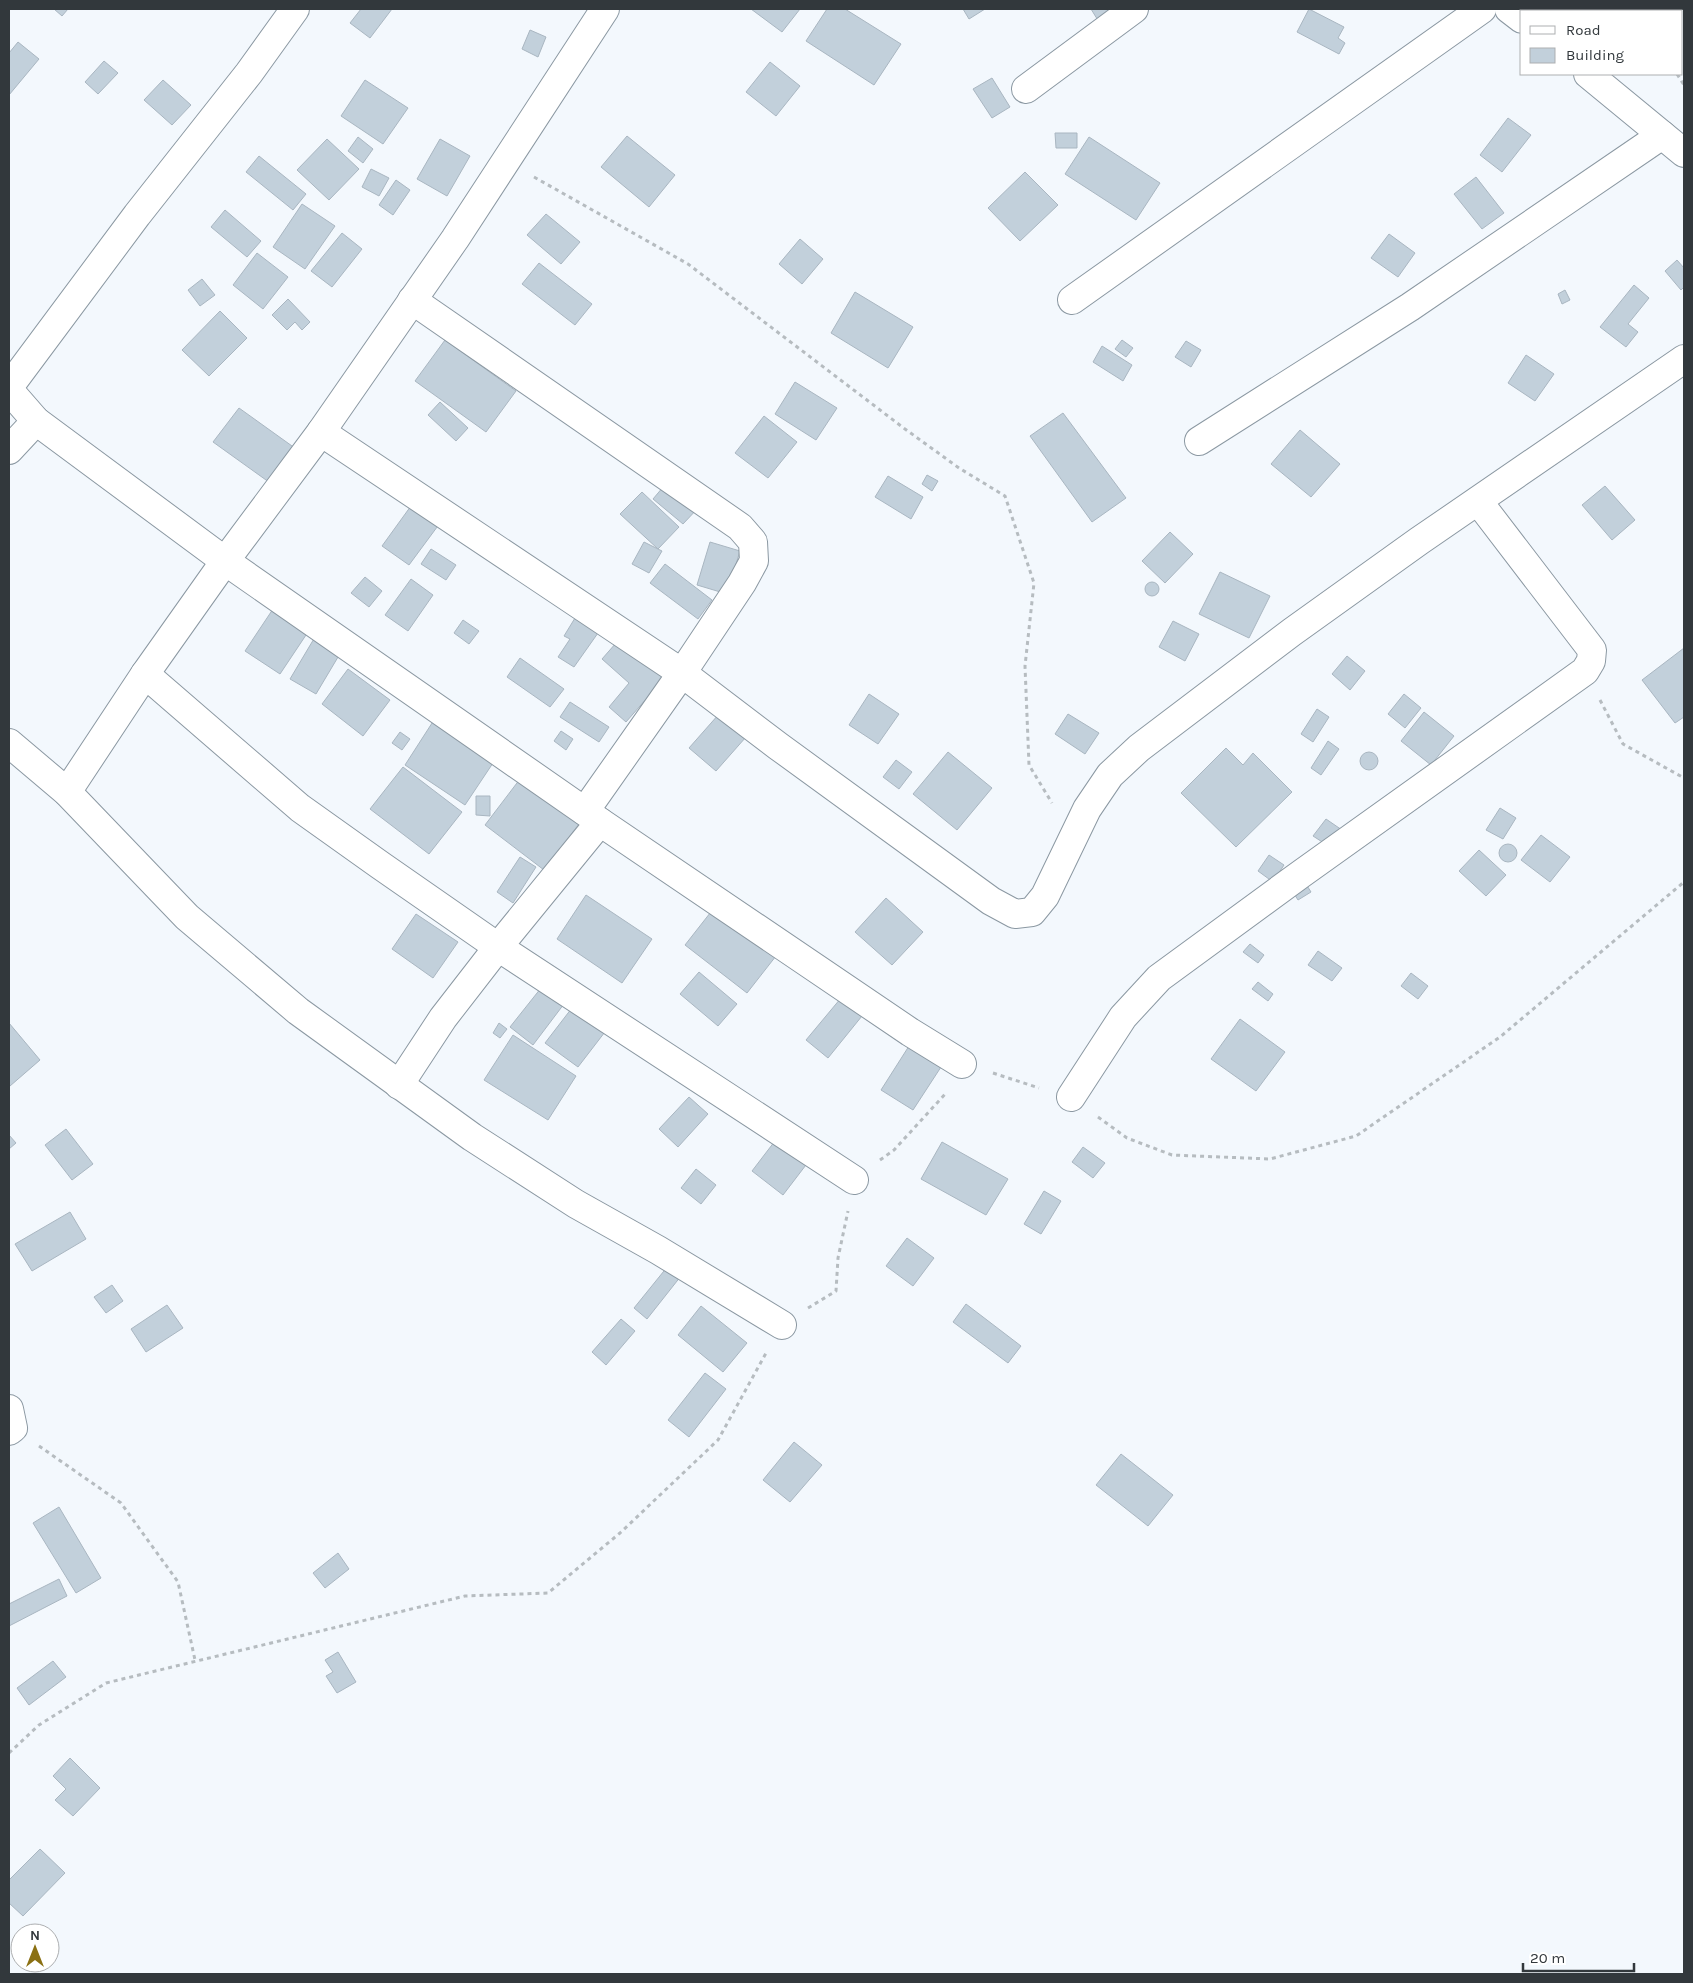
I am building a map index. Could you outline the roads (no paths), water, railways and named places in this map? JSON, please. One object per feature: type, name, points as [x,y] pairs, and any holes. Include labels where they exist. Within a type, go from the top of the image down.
[{"type":"street","points":[[295,9],[249,73],[137,215],[9,388],[36,421],[224,561],[592,817],[910,1032],[962,1064]]},
{"type":"street","points":[[68,792],[144,674],[224,561],[321,432],[412,300],[506,161],[605,9]]},
{"type":"street","points":[[1026,89],[1134,9]]},
{"type":"street","points":[[1072,300],[1482,9]]},
{"type":"street","points":[[1509,9],[1520,17]]},
{"type":"street","points":[[1589,75],[1684,153]]},
{"type":"street","points":[[1199,441],[1410,307],[1662,136]]},
{"type":"street","points":[[399,1085],[443,1018],[498,947],[592,817],[682,673],[742,583],[754,561],[753,542],[740,527],[412,300]]},
{"type":"street","points":[[321,432],[682,673],[778,746],[967,884],[991,901],[1015,914],[1032,912],[1045,896],[1087,809],[1110,775],[1139,748],[1284,638],[1684,359]]},
{"type":"street","points":[[9,450],[36,421]]},
{"type":"street","points":[[1070,1098],[1124,1017],[1159,978],[1300,874],[1585,671],[1591,661],[1592,650],[1478,501]]},
{"type":"street","points":[[144,674],[300,808],[498,947],[854,1180]]},
{"type":"street","points":[[9,743],[68,792],[188,917],[298,1012],[472,1137],[576,1204],[666,1255],[782,1325]]}]
